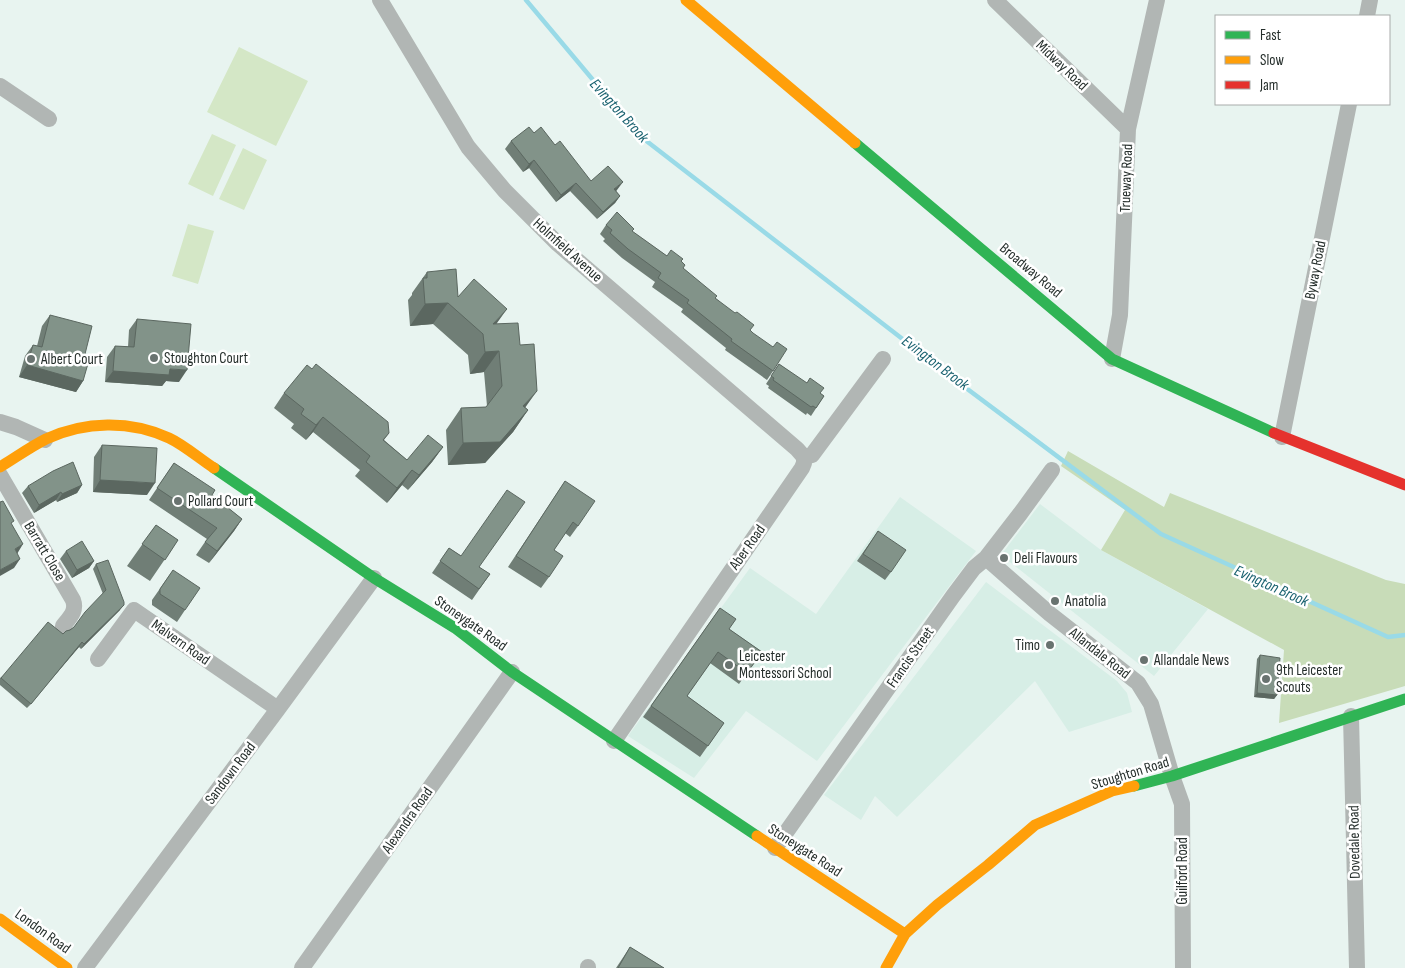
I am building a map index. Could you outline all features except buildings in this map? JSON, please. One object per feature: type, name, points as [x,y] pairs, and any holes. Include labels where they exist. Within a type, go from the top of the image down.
[{"type":"main road","name":"Broadway Road","points":[[686,0],[1112,358],[1282,436],[1405,485]]},
{"type":"main road","name":"Stoneygate Road","points":[[0,467],[45,440],[74,430],[90,427],[133,427],[171,439],[374,578],[455,628],[512,672],[614,741],[905,934]]},
{"type":"main road","name":"Stoughton Road","points":[[886,968],[905,934],[937,905],[1035,825],[1112,791],[1172,776],[1405,699]]},
{"type":"main road","name":"London Road","points":[[0,919],[67,968]]},
{"type":"street","name":"Holmfield Avenue","points":[[380,0],[468,147],[505,191],[558,244],[804,457]]},
{"type":"street","name":"Midway Road","points":[[995,0],[1128,129]]},
{"type":"street","name":"Trueway Road","points":[[1112,358],[1120,315],[1128,129],[1157,0]]},
{"type":"street","points":[[1366,15],[1370,0]]},
{"type":"street","points":[[0,86],[49,119]]},
{"type":"street","name":"Byway Road","points":[[1282,436],[1349,105]]},
{"type":"street","name":"Aber Road","points":[[614,741],[802,468],[804,457],[812,454],[883,359]]},
{"type":"street","points":[[0,422],[45,440]]},
{"type":"street","name":"Francis Street","points":[[775,848],[953,596],[974,568],[986,558],[1052,470]]},
{"type":"street","name":"Barratt Close","points":[[0,476],[73,600],[75,605],[73,613],[62,626]]},
{"type":"street","name":"Allandale Road","points":[[986,558],[1050,614],[1138,683],[1151,704],[1172,776]]},
{"type":"street","name":"Sandown Road","points":[[85,968],[374,578]]},
{"type":"street","name":"Malvern Road","points":[[98,659],[134,610],[278,709]]},
{"type":"street","name":"Alexandra Road","points":[[302,968],[512,672]]},
{"type":"street","name":"Dovedale Road","points":[[1352,716],[1357,968]]},
{"type":"street","name":"Guilford Road","points":[[1172,776],[1182,804],[1182,968]]},
{"type":"shaded area","points":[[900,497],[976,551],[817,761],[746,711],[694,778],[628,736],[750,568],[816,614]]},
{"type":"shaded area","points":[[1040,504],[1101,550],[1208,609],[1154,676],[1001,555]]},
{"type":"shaded area","points":[[986,582],[1117,681],[1127,693],[1132,712],[1069,732],[1035,681],[897,817],[875,796],[861,820],[824,795]]},
{"type":"green space","points":[[239,47],[308,81],[276,146],[207,112]]},
{"type":"green space","points":[[212,134],[236,145],[213,196],[188,184]]},
{"type":"green space","points":[[243,148],[267,160],[244,210],[219,199]]},
{"type":"green space","points":[[188,224],[214,231],[198,284],[172,276]]},
{"type":"green space","points":[[1068,451],[1164,507],[1170,493],[1386,580],[1405,584],[1405,686],[1279,723],[1284,650],[1101,550],[1125,510],[1061,466]]},
{"type":"waterway","name":"Evington Brook","points":[[526,0],[640,136],[962,385],[1161,534],[1388,637],[1405,635]]},
{"type":"traffic: fast","points":[[855,143],[1112,359],[1274,433]]},
{"type":"traffic: fast","points":[[214,468],[374,578],[455,628],[512,672],[757,836]]},
{"type":"traffic: fast","points":[[1134,786],[1172,776],[1405,699]]},
{"type":"traffic: slow","points":[[686,0],[855,143]]},
{"type":"traffic: slow","points":[[0,467],[40,442],[61,433],[92,426],[108,425],[139,428],[169,438],[214,468]]},
{"type":"traffic: slow","points":[[886,968],[905,934],[937,905],[1035,825],[1112,791],[1134,786]]},
{"type":"traffic: slow","points":[[757,836],[905,934]]},
{"type":"traffic: slow","points":[[0,919],[67,968]]},
{"type":"traffic: jam","points":[[1274,433],[1405,485]]},
{"type":"place","name":"Stoughton Court","points":[[154,358]]},
{"type":"place","name":"Albert Court","points":[[31,359]]},
{"type":"place","name":"Pollard Court","points":[[178,501]]},
{"type":"place","name":"Deli Flavours","points":[[1004,558]]},
{"type":"place","name":"Anatolia","points":[[1055,601]]},
{"type":"place","name":"Timo","points":[[1050,645]]},
{"type":"place","name":"Allandale News","points":[[1144,660]]},
{"type":"place","name":"Leicester Montessori School","points":[[729,665]]},
{"type":"place","name":"9th Leicester Scouts","points":[[1266,679]]}]
